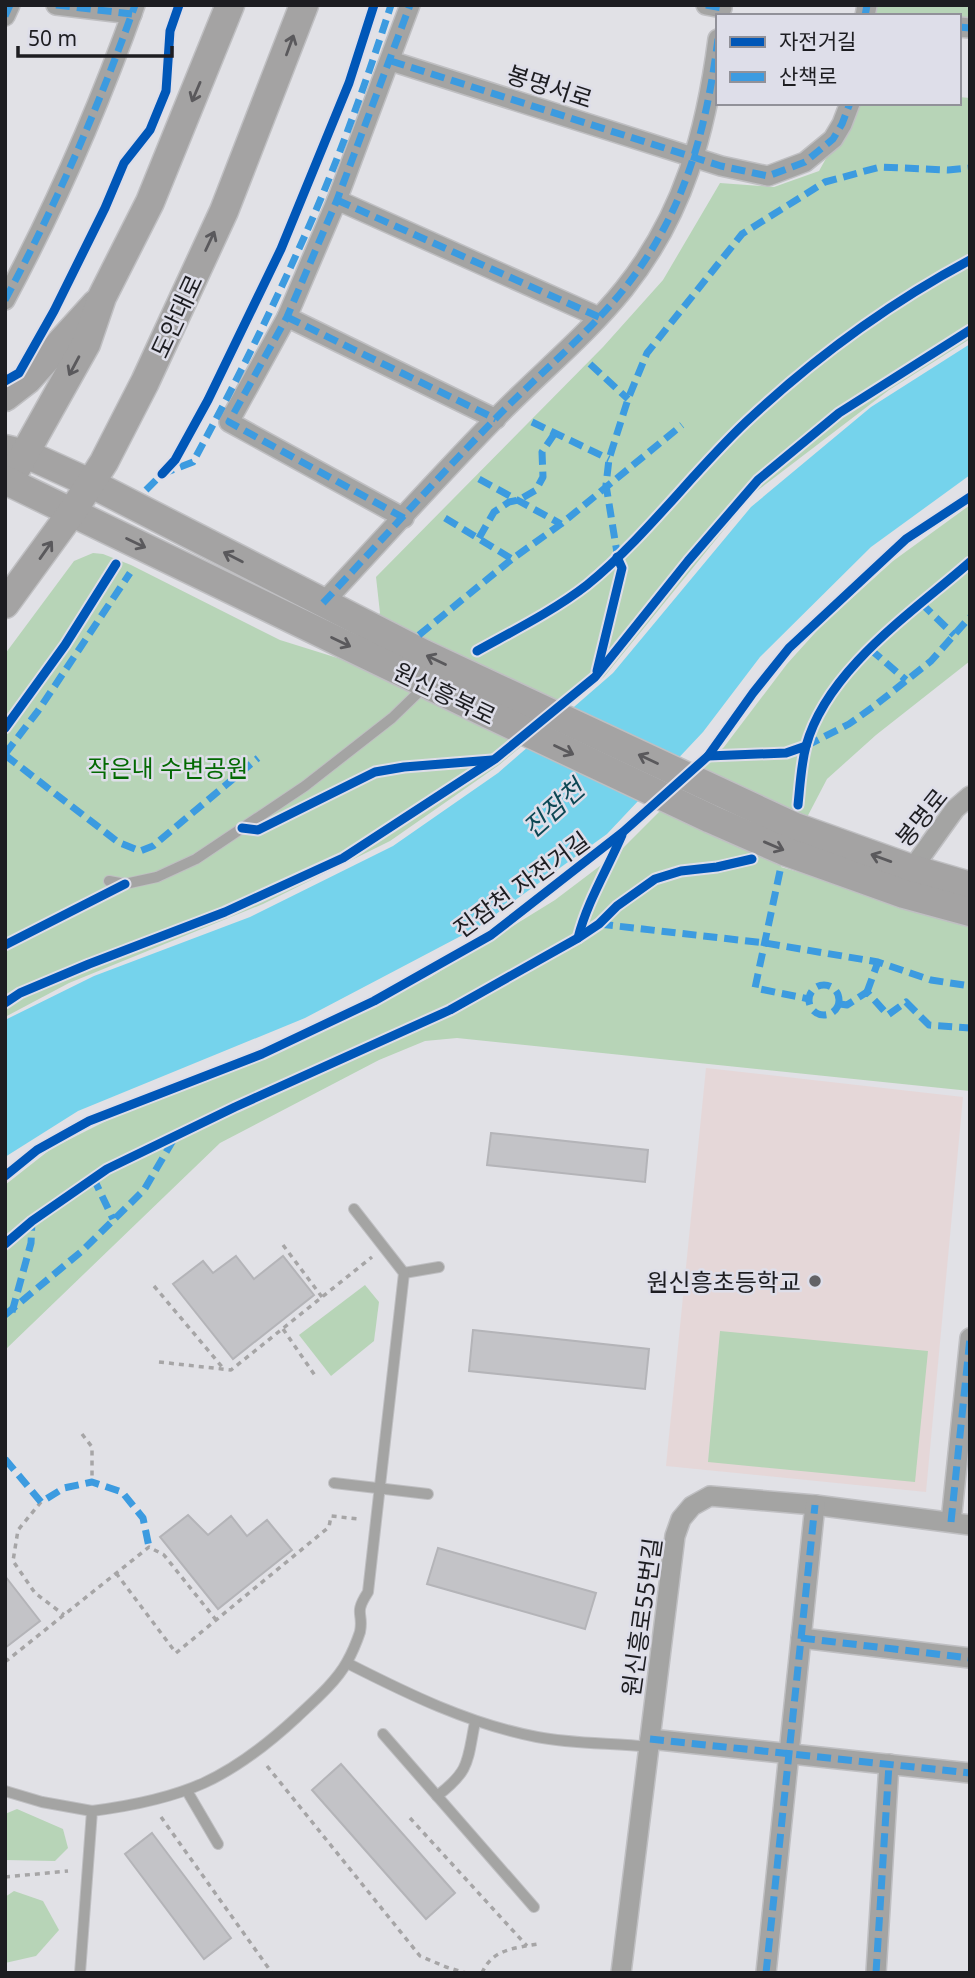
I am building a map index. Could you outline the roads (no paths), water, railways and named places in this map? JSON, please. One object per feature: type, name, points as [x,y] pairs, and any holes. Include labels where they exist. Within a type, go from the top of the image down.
[{"type":"street","points":[[5,16],[10,5]]},
{"type":"street","points":[[5,300],[50,212],[104,93],[134,10],[56,5]]},
{"type":"street","points":[[6,483],[15,451],[86,344],[102,297],[150,202],[230,5]]},
{"type":"street","name":"도안대로","points":[[5,604],[72,512],[104,462],[145,382],[224,211],[304,5]]},
{"type":"street","points":[[404,518],[229,422],[287,317],[337,200],[410,5]]},
{"type":"street","points":[[323,603],[496,419],[625,288],[654,247],[680,198],[694,158],[711,89],[716,53]]},
{"type":"street","name":"봉명서로","points":[[391,61],[694,158],[748,174],[768,176],[805,162],[833,139],[849,105]]},
{"type":"street","points":[[337,200],[599,317]]},
{"type":"street","points":[[5,397],[27,380],[102,297]]},
{"type":"street","points":[[287,317],[496,419]]},
{"type":"street","name":"원신흥북로","points":[[15,451],[90,483],[323,603],[498,689],[795,827],[912,869],[970,886]]},
{"type":"street","name":"원신흥북로","points":[[6,483],[72,512],[711,819],[796,855],[904,894],[970,912]]},
{"type":"street","name":"봉명로","points":[[912,869],[956,809],[970,796]]},
{"type":"street","name":"원신흥로55번길","points":[[621,1973],[676,1536],[681,1519],[692,1506],[710,1496],[815,1505],[960,1523],[970,1338]]},
{"type":"street","points":[[766,1973],[815,1505]]},
{"type":"street","points":[[801,1638],[970,1658]]},
{"type":"street","points":[[650,1743],[970,1773]]},
{"type":"street","points":[[876,1973],[889,1764]]},
{"type":"lane","points":[[109,881],[125,884],[157,877],[196,859],[305,786],[392,718],[428,684]]},
{"type":"lane","points":[[5,1791],[42,1802],[92,1811],[127,1807],[187,1791],[223,1775],[255,1754],[315,1701],[347,1663],[360,1630],[358,1607],[368,1592],[404,1273],[354,1209]]},
{"type":"lane","points":[[404,1273],[439,1267]]},
{"type":"lane","points":[[334,1483],[428,1494]]},
{"type":"lane","points":[[347,1663],[407,1694],[475,1722],[538,1737],[650,1743]]},
{"type":"lane","points":[[437,1796],[454,1783],[466,1768],[475,1722]]},
{"type":"lane","points":[[383,1734],[534,1908]]},
{"type":"lane","points":[[187,1791],[218,1844]]},
{"type":"lane","points":[[80,1973],[92,1811]]},
{"type":"water","name":"진잠천","points":[[970,344],[970,475],[871,547],[760,657],[703,732],[607,834],[478,927],[305,1018],[78,1111],[5,1157],[5,1020],[94,976],[250,917],[393,846],[498,773],[613,673],[751,507],[871,407]]},
{"type":"place","name":"원신흥초등학교","points":[[815,1281]]},
{"type":"park label","name":"작은내 수변공원","points":[[168,767]]}]
